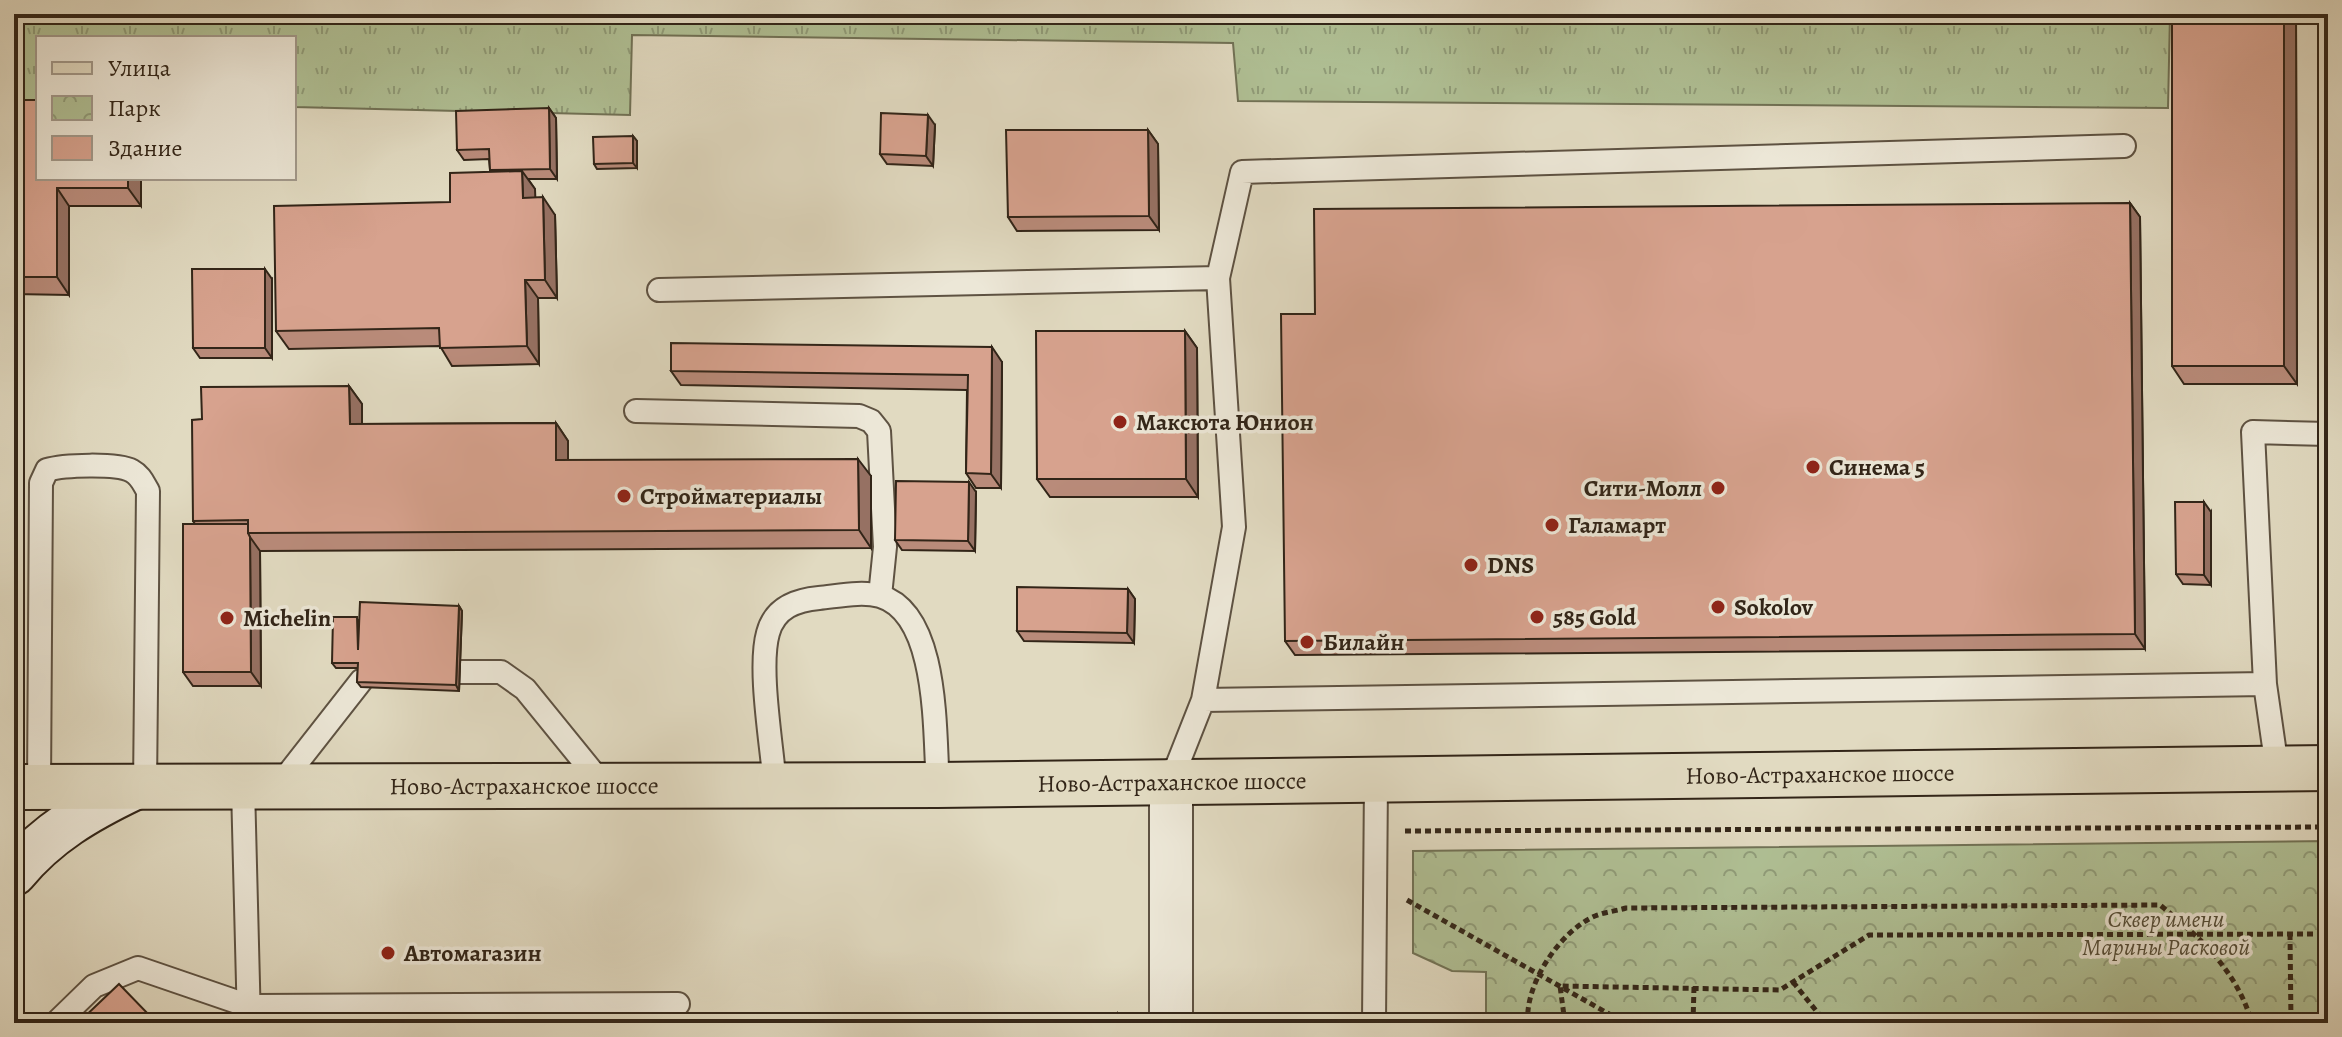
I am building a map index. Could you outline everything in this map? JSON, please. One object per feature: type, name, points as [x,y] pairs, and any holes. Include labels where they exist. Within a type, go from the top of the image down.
[{"type":"main road","name":"Ново-Астраханское шоссе","points":[[27,787],[938,785],[2328,768]]},
{"type":"main road","points":[[14,873],[47,837],[91,809],[139,788]]},
{"type":"street","points":[[1171,781],[1171,1023]]},
{"type":"lane","points":[[1171,781],[1203,700],[1234,527],[1218,278],[1242,172],[2124,146]]},
{"type":"lane","points":[[659,290],[1218,278]]},
{"type":"lane","points":[[636,411],[859,416],[871,421],[879,431],[880,446],[885,547],[880,596]]},
{"type":"lane","points":[[2277,768],[2265,684],[2253,432],[2328,434]]},
{"type":"lane","points":[[27,787],[41,483],[47,470],[60,466],[128,469],[141,477],[148,491],[139,788]]},
{"type":"lane","points":[[775,786],[766,673],[768,632],[780,612],[796,600],[880,596],[896,604],[910,617],[922,642],[930,682],[938,785]]},
{"type":"lane","points":[[460,672],[501,672],[525,689],[604,786]]},
{"type":"lane","points":[[249,1014],[260,787],[361,681]]},
{"type":"lane","points":[[1203,700],[2265,684]]},
{"type":"lane","points":[[1374,1023],[1376,780]]},
{"type":"lane","points":[[56,1023],[94,986],[138,968],[249,1014],[678,1004]]},
{"type":"path","points":[[1375,831],[2328,827]]},
{"type":"path","points":[[1374,881],[1625,1023]]},
{"type":"path","points":[[1528,1023],[1526,1006],[1540,975],[1566,936],[1594,917],[1626,908],[2160,905],[2197,935],[2234,978],[2252,1023]]},
{"type":"path","points":[[2290,934],[2291,1023]]},
{"type":"path","points":[[1560,986],[1780,990],[1869,935],[2328,934]]},
{"type":"path","points":[[1793,982],[1826,1023]]},
{"type":"path","points":[[1560,986],[1565,1023]]},
{"type":"path","points":[[1693,1023],[1694,987]]},
{"type":"green space","points":[[14,14],[2170,14],[2168,108],[1238,101],[1233,43],[632,35],[630,115],[296,107],[296,36],[36,36],[36,102],[14,102]]},
{"type":"green space","name":"Сквер имени Марины Расковой","points":[[2328,841],[2328,1023],[1486,1023],[1486,972],[1452,971],[1413,953],[1413,851]]},
{"type":"building","points":[[2172,14],[2284,14],[2284,366],[2172,366]]},
{"type":"building","points":[[14,100],[36,100],[36,180],[128,180],[128,188],[57,188],[57,277],[14,277]]},
{"type":"building","points":[[549,108],[550,169],[490,170],[489,149],[457,150],[456,111]]},
{"type":"building","points":[[881,113],[928,115],[926,156],[880,154]]},
{"type":"building","points":[[1006,130],[1148,130],[1149,216],[1008,217]]},
{"type":"building","points":[[633,136],[633,163],[594,164],[593,137]]},
{"type":"building","points":[[522,171],[523,198],[543,197],[545,280],[525,280],[527,346],[440,348],[439,328],[276,331],[274,206],[450,202],[450,173]]},
{"type":"building","name":"Сити-Молл","points":[[2130,203],[2135,634],[1285,641],[1281,314],[1315,314],[1314,209]]},
{"type":"building","points":[[192,269],[265,269],[265,348],[193,348]]},
{"type":"building","points":[[1036,331],[1185,331],[1186,479],[1037,479]]},
{"type":"building","points":[[671,343],[992,347],[991,474],[966,473],[968,375],[671,371]]},
{"type":"building","points":[[349,386],[350,424],[556,423],[556,460],[858,459],[859,530],[248,533],[248,520],[193,521],[192,420],[202,419],[201,387]]},
{"type":"building","points":[[896,481],[969,482],[968,541],[895,540]]},
{"type":"building","points":[[2175,502],[2204,502],[2204,575],[2176,574]]},
{"type":"building","name":"Michelin","points":[[183,524],[248,524],[251,672],[183,672]]},
{"type":"building","points":[[1017,587],[1128,589],[1127,633],[1017,631]]},
{"type":"building","points":[[360,602],[459,606],[456,685],[357,682],[358,663],[332,663],[333,617],[357,617],[358,650]]},
{"type":"building","points":[[119,984],[152,1018],[146,1023],[78,1023]]},
{"type":"building","points":[[1118,1014],[1118,1023],[283,1023],[283,1022]]},
{"type":"building","points":[[1226,1016],[1302,1016],[1302,1023],[1226,1023]]},
{"type":"place","name":"Максюта Юнион","points":[[1120,422]]},
{"type":"place","name":"Синема 5","points":[[1813,467]]},
{"type":"place","name":"Сити-Молл","points":[[1718,488]]},
{"type":"place","name":"Стройматериалы","points":[[624,496]]},
{"type":"place","name":"Галамарт","points":[[1552,525]]},
{"type":"place","name":"DNS","points":[[1471,565]]},
{"type":"place","name":"Sokolov","points":[[1718,607]]},
{"type":"place","name":"585 Gold","points":[[1537,617]]},
{"type":"place","name":"Michelin","points":[[227,618]]},
{"type":"place","name":"Билайн","points":[[1307,642]]},
{"type":"place","name":"Автомагазин","points":[[388,953]]}]
